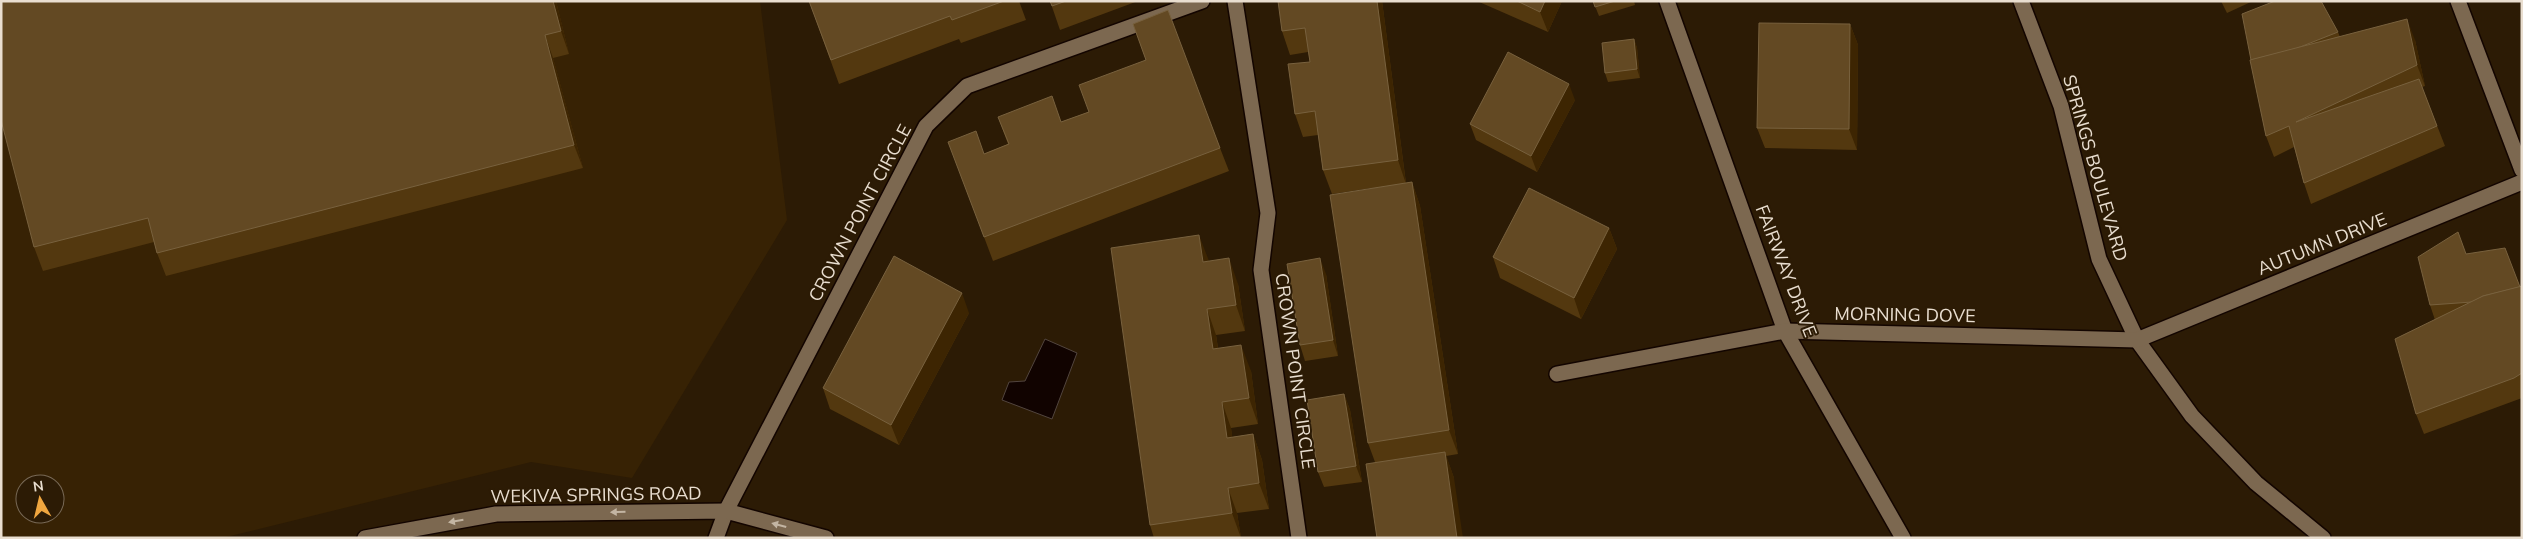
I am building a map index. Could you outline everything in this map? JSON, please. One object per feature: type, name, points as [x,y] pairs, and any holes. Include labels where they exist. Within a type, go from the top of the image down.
[{"type":"street","name":"CROWN POINT CIRCLE","points":[[716,538],[726,510],[926,126],[967,86],[1202,1]]},
{"type":"street","name":"CROWN POINT CIRCLE","points":[[1235,1],[1268,213],[1261,270],[1299,538]]},
{"type":"street","name":"FAIRWAY DRIVE","points":[[1667,1],[1785,331],[1904,538]]},
{"type":"street","name":"SPRINGS BOULEVARD","points":[[2021,1],[2061,106],[2099,259],[2137,340],[2192,416],[2256,483],[2323,538]]},
{"type":"street","points":[[2458,1],[2522,170]]},
{"type":"street","name":"AUTUMN DRIVE","points":[[2137,340],[2522,182]]},
{"type":"street","name":"MORNING DOVE","points":[[1557,374],[1785,331],[2137,340]]},
{"type":"street","name":"WEKIVA SPRINGS ROAD","points":[[365,538],[496,514],[726,510],[826,538]]},
{"type":"shaded area","points":[[1,1],[760,1],[787,220],[632,478],[531,462],[222,538],[1,538]]},
{"type":"shaded area","points":[[1045,339],[1077,353],[1052,419],[1002,400],[1009,382],[1025,381]]},
{"type":"building","points":[[1,1],[553,1],[561,31],[545,35],[574,145],[157,253],[148,218],[34,247],[1,120]]},
{"type":"building","points":[[809,1],[1004,1],[952,20],[950,16],[831,60]]},
{"type":"building","points":[[1050,1],[1066,1],[1052,6]]},
{"type":"building","points":[[1278,1],[1377,1],[1398,160],[1323,170],[1315,111],[1295,114],[1288,64],[1310,62],[1305,28],[1282,31]]},
{"type":"building","points":[[1517,1],[1545,1],[1540,12]]},
{"type":"building","points":[[1593,1],[1615,1],[1595,7]]},
{"type":"building","points":[[2275,1],[2321,1],[2338,32],[2295,49],[2251,60],[2242,14]]},
{"type":"building","points":[[1168,10],[1220,148],[984,237],[948,142],[976,131],[984,154],[1009,144],[998,117],[1052,96],[1061,122],[1089,112],[1079,85],[1146,60],[1133,24]]},
{"type":"building","points":[[2407,19],[2417,65],[2296,122],[2419,79],[2437,126],[2304,183],[2289,126],[2266,136],[2250,60]]},
{"type":"building","points":[[1759,23],[1850,24],[1849,129],[1757,128]]},
{"type":"building","points":[[1634,39],[1637,69],[1605,73],[1602,43]]},
{"type":"building","points":[[1508,52],[1569,84],[1531,156],[1470,124]]},
{"type":"building","points":[[1412,182],[1449,430],[1368,443],[1330,195]]},
{"type":"building","points":[[1529,188],[1609,228],[1574,298],[1493,257]]},
{"type":"building","points":[[2458,232],[2466,254],[2505,248],[2520,287],[2483,296],[2472,302],[2430,305],[2418,257]]},
{"type":"building","points":[[1199,235],[1203,262],[1229,258],[1236,305],[1207,309],[1213,349],[1241,345],[1249,398],[1222,402],[1227,438],[1253,434],[1259,483],[1228,488],[1232,513],[1150,525],[1111,248]]},
{"type":"building","points":[[894,256],[962,293],[891,425],[823,388]]},
{"type":"building","points":[[1320,258],[1333,340],[1300,345],[1287,264]]},
{"type":"building","points":[[2522,286],[2522,373],[2514,378],[2416,414],[2395,339],[2483,296]]},
{"type":"building","points":[[1344,394],[1356,466],[1318,472],[1307,400]]},
{"type":"building","points":[[1445,452],[1457,538],[1377,538],[1366,464]]}]
